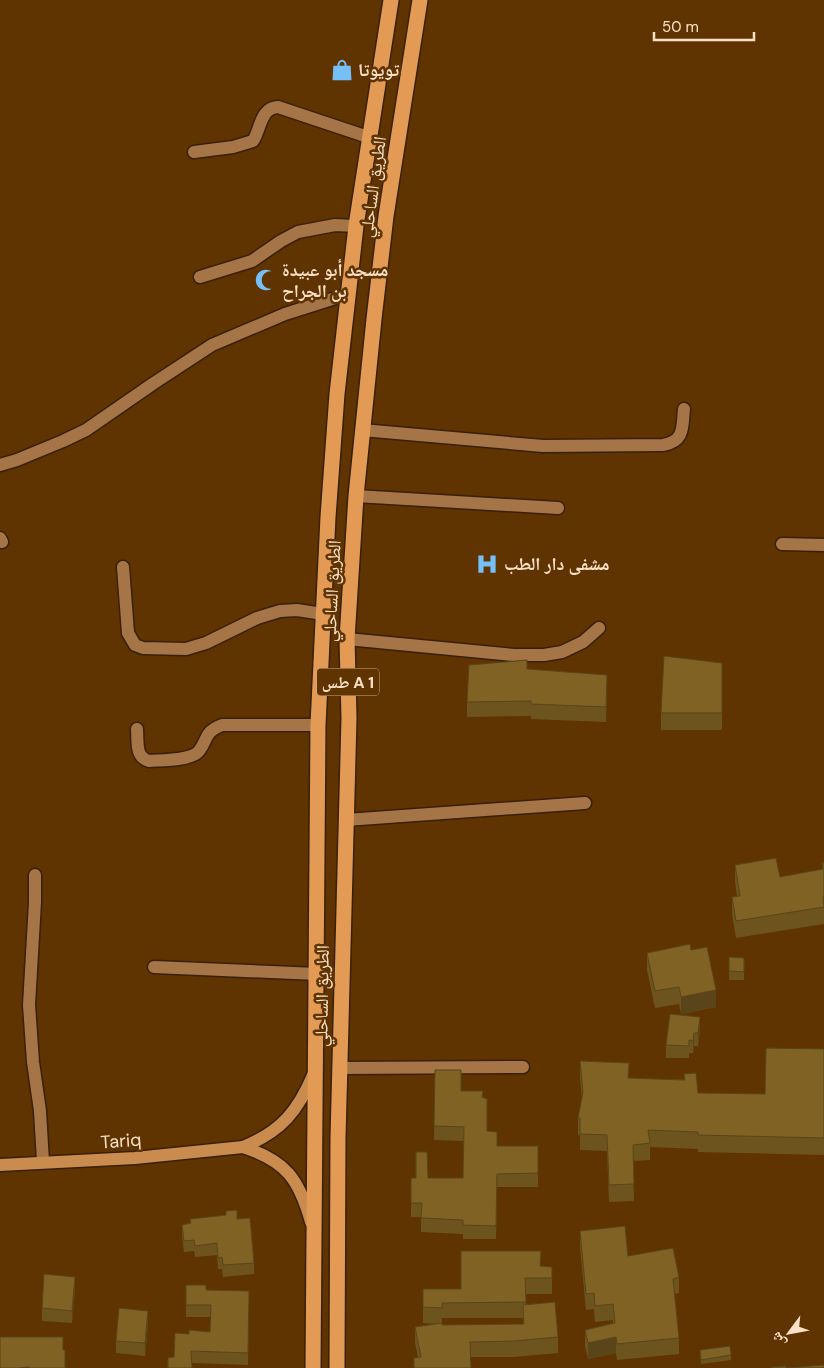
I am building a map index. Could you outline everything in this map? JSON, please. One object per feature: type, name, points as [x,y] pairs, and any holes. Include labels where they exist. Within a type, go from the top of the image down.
[{"type":"highway","name":"الطريق الساحلي","points":[[313,1368],[318,725],[323,614],[337,394],[348,294],[356,226],[391,0]]},
{"type":"highway","name":"الطريق الساحلي","points":[[337,1368],[339,1068],[349,718],[347,639],[362,430],[386,216],[420,0]]},
{"type":"main road","points":[[243,1147],[267,1136],[287,1120],[298,1106],[315,1072]]},
{"type":"main road","name":"Tariq","points":[[0,1165],[135,1158],[243,1147]]},
{"type":"main road","points":[[243,1147],[273,1159],[296,1182],[304,1196],[313,1229]]},
{"type":"street","points":[[194,152],[240,145],[253,141],[263,116],[272,107],[278,107],[371,138]]},
{"type":"street","points":[[200,277],[252,261],[298,232],[336,225],[356,226]]},
{"type":"street","points":[[0,465],[63,441],[86,430],[154,382],[212,345],[285,314],[348,294]]},
{"type":"street","points":[[362,430],[543,446],[663,445],[670,444],[682,434],[684,409]]},
{"type":"street","points":[[356,496],[558,508]]},
{"type":"street","points":[[782,544],[824,545]]},
{"type":"street","points":[[123,567],[128,633],[135,645],[143,648],[186,649],[206,643],[257,618],[280,611],[297,610],[323,614]]},
{"type":"street","points":[[347,639],[514,656],[544,655],[562,652],[583,642],[599,628]]},
{"type":"street","points":[[137,729],[139,755],[149,761],[190,756],[199,752],[206,736],[213,729],[222,725],[318,725]]},
{"type":"street","points":[[346,820],[585,803]]},
{"type":"street","points":[[35,874],[36,902],[29,1005],[40,1111],[43,1162]]},
{"type":"street","points":[[154,967],[317,974]]},
{"type":"street","points":[[339,1068],[523,1067]]},
{"type":"building","points":[[664,656],[722,663],[722,713],[661,713]]},
{"type":"building","points":[[527,660],[527,669],[607,675],[606,707],[531,704],[531,701],[467,702],[469,665]]},
{"type":"building","points":[[776,858],[780,877],[823,869],[822,863],[824,863],[824,907],[736,921],[732,897],[740,896],[735,865]]},
{"type":"building","points":[[690,944],[691,950],[707,947],[716,990],[681,997],[679,987],[655,991],[647,953]]},
{"type":"building","points":[[729,957],[744,958],[744,972],[729,971]]},
{"type":"building","points":[[670,1014],[700,1017],[698,1033],[694,1033],[693,1041],[689,1040],[689,1046],[666,1045]]},
{"type":"building","points":[[766,1048],[824,1049],[824,1138],[698,1135],[698,1132],[648,1130],[650,1143],[633,1145],[634,1184],[609,1185],[607,1135],[580,1134],[580,1118],[578,1118],[583,1092],[580,1061],[629,1063],[628,1078],[685,1080],[684,1074],[696,1073],[698,1093],[765,1094]]},
{"type":"building","points":[[435,1070],[461,1070],[461,1091],[483,1091],[482,1097],[487,1099],[487,1131],[497,1132],[497,1146],[538,1146],[538,1173],[497,1174],[496,1226],[463,1225],[463,1220],[421,1218],[422,1203],[411,1203],[411,1178],[416,1178],[416,1152],[427,1152],[428,1178],[463,1178],[464,1127],[434,1126]]},
{"type":"building","points":[[237,1210],[237,1219],[250,1218],[254,1263],[223,1265],[222,1257],[218,1258],[217,1243],[195,1246],[194,1240],[184,1241],[182,1225],[191,1223],[190,1219],[226,1215],[226,1211]]},
{"type":"building","points":[[625,1226],[628,1256],[673,1248],[679,1277],[673,1279],[679,1338],[617,1344],[616,1337],[588,1343],[585,1330],[615,1323],[613,1304],[595,1306],[594,1293],[586,1294],[580,1231]]},
{"type":"building","points":[[461,1251],[541,1251],[540,1266],[552,1267],[552,1278],[525,1278],[526,1302],[442,1303],[442,1308],[423,1307],[423,1289],[461,1289]]},
{"type":"building","points":[[44,1274],[75,1277],[72,1311],[42,1308]]},
{"type":"building","points":[[186,1285],[206,1285],[206,1290],[249,1291],[248,1353],[191,1351],[192,1368],[168,1368],[168,1358],[174,1357],[175,1333],[189,1334],[189,1330],[210,1332],[211,1305],[186,1305]]},
{"type":"building","points":[[555,1302],[558,1337],[470,1342],[471,1368],[414,1368],[414,1358],[421,1357],[415,1327],[442,1323],[442,1325],[524,1324],[523,1305]]},
{"type":"building","points":[[119,1308],[148,1311],[145,1343],[116,1341]]},
{"type":"building","points":[[0,1337],[63,1337],[65,1368],[0,1368]]},
{"type":"building","points":[[730,1346],[731,1355],[701,1360],[700,1350]]},
{"type":"building","points":[[824,1365],[824,1368],[786,1368]]},
{"type":"building","points":[[786,1366],[786,1368],[772,1368],[772,1367]]},
{"type":"place","name":"تويوتا","points":[[342,70]]},
{"type":"place","name":"مسجد أبو عبيدة بن الجراح","points":[[266,280]]},
{"type":"place","name":"مشفى دار الطب","points":[[487,564]]}]
